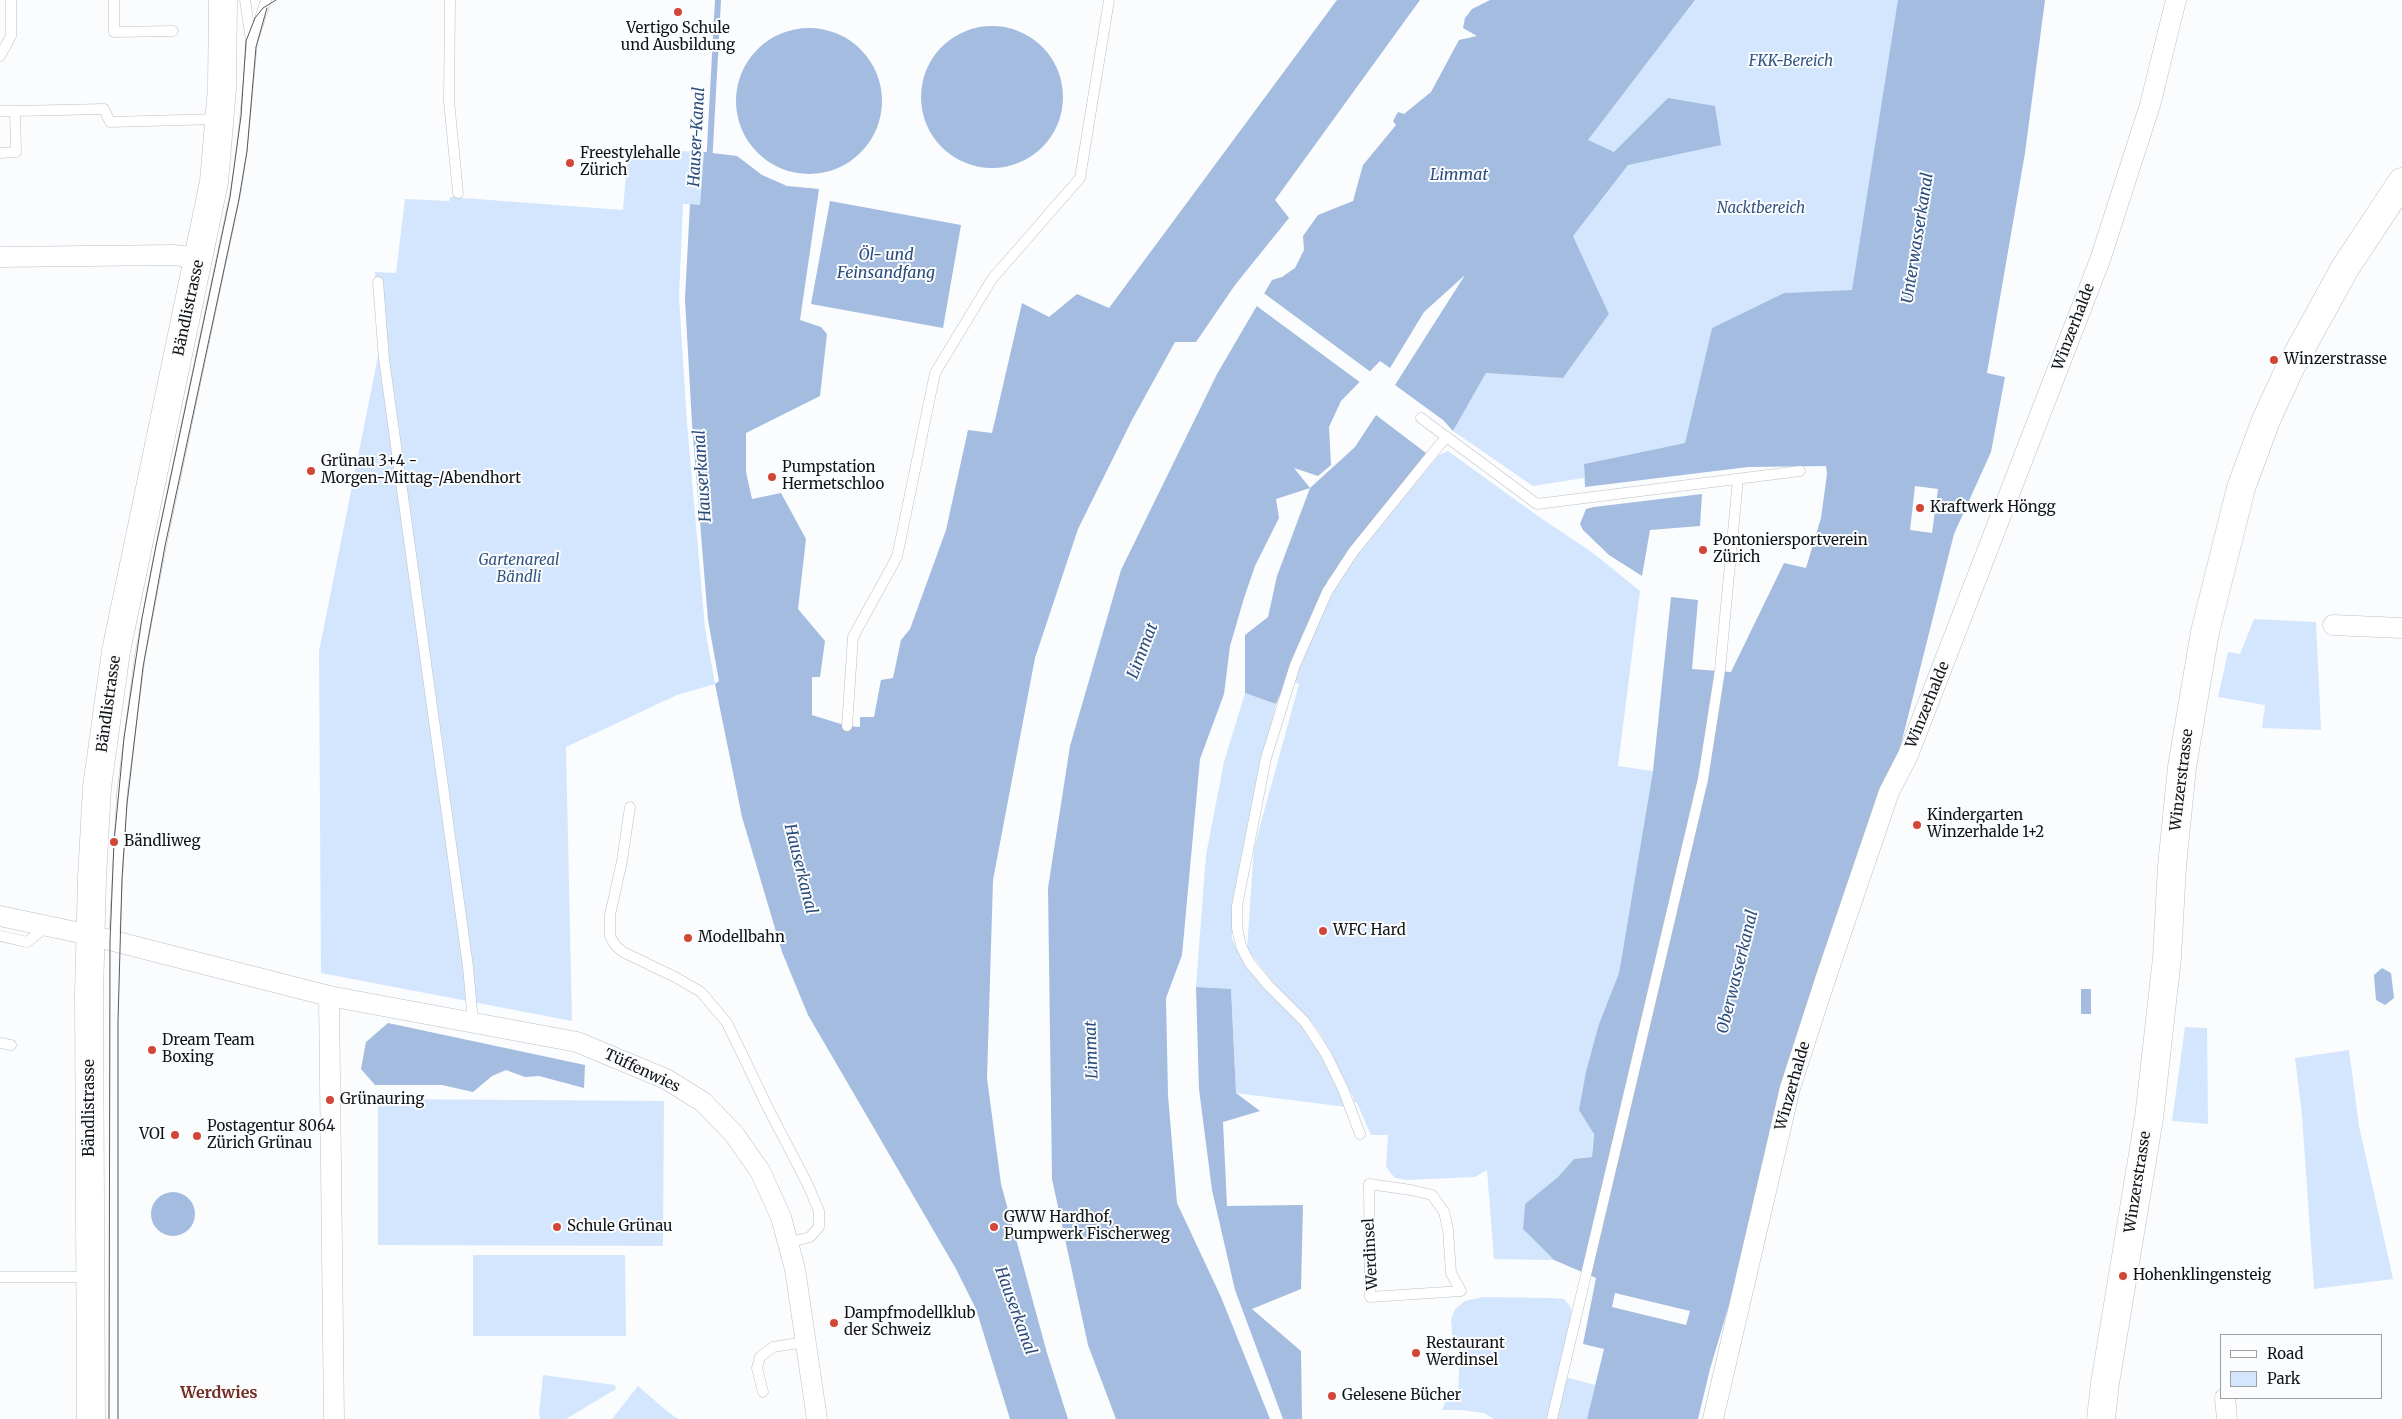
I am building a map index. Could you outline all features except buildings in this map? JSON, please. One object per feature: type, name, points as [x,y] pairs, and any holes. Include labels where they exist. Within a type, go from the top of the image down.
[{"type":"street","name":"Bändlistrasse","points":[[91,1419],[90,1277],[102,939],[97,787],[116,651],[200,258],[214,182],[220,119],[223,0]]},
{"type":"street","name":"Winzerhalde","points":[[1713,1419],[1790,1088],[1890,792],[1922,719],[2100,260],[2150,105],[2176,0]]},
{"type":"street","name":"Winzerstrasse","points":[[2101,1419],[2105,1383],[2149,1118],[2166,958],[2172,866],[2182,767],[2204,632],[2241,488],[2266,420],[2290,368],[2345,268],[2402,182]]},
{"type":"street","points":[[0,257],[173,255],[200,258]]},
{"type":"street","points":[[2333,625],[2402,628]]},
{"type":"street","points":[[0,916],[102,939],[329,996],[334,1419]]},
{"type":"street","name":"Tüffenwies","points":[[329,996],[577,1042],[666,1079],[703,1102],[734,1134],[760,1171],[782,1218],[795,1269],[817,1419]]},
{"type":"street","points":[[2225,1399],[2227,1419]]},
{"type":"lane","points":[[0,56],[11,36],[11,0]]},
{"type":"lane","points":[[114,0],[114,32],[173,31]]},
{"type":"lane","points":[[246,0],[252,43]]},
{"type":"lane","points":[[102,939],[140,656],[161,546],[236,190],[242,150],[252,43],[266,0]]},
{"type":"lane","points":[[450,0],[449,101],[458,193]]},
{"type":"lane","points":[[846,726],[853,637],[897,557],[935,373],[992,280],[1080,178],[1109,0]]},
{"type":"lane","points":[[0,111],[104,109],[110,122],[220,119]]},
{"type":"lane","points":[[0,153],[16,152],[15,111]]},
{"type":"lane","points":[[378,282],[384,359],[468,967],[472,1021]]},
{"type":"lane","points":[[1421,418],[1538,504],[1800,471]]},
{"type":"lane","points":[[1360,1134],[1343,1089],[1305,1022],[1256,969],[1241,946],[1237,928],[1237,906],[1266,758],[1295,665],[1324,600],[1353,552],[1446,438]]},
{"type":"lane","points":[[1552,1419],[1703,779],[1720,670],[1738,479]]},
{"type":"lane","points":[[630,808],[622,860],[610,915],[610,936],[615,945],[623,952],[701,992],[727,1023],[768,1108],[795,1157],[819,1211],[819,1227],[810,1237],[788,1243]]},
{"type":"lane","points":[[0,936],[26,942],[48,926]]},
{"type":"lane","name":"Werdinsel","points":[[1369,1184],[1411,1190],[1432,1196],[1444,1212],[1448,1229],[1451,1273],[1461,1291],[1370,1296],[1369,1184]]},
{"type":"lane","points":[[0,1277],[90,1277]]},
{"type":"lane","points":[[763,1392],[757,1368],[760,1357],[772,1347],[805,1342]]},
{"type":"green space","points":[[1695,0],[1925,0],[1852,291],[1784,293],[1712,328],[1685,443],[1584,464],[1584,478],[1533,486],[1453,431],[1486,373],[1563,378],[1609,314],[1573,236],[1581,149]]},
{"type":"green space","name":"Gartenareal Bändli","points":[[628,149],[704,152],[700,205],[683,204],[679,297],[687,423],[705,628],[715,684],[677,695],[566,747],[572,1021],[321,973],[319,651],[378,356],[375,272],[396,273],[405,199],[449,201],[450,197],[623,210]]},
{"type":"green space","points":[[1448,451],[1593,553],[1640,591],[1618,766],[1653,771],[1619,973],[1599,1024],[1592,1157],[1574,1159],[1558,1177],[1525,1204],[1523,1229],[1554,1260],[1494,1259],[1487,1170],[1475,1177],[1406,1180],[1395,1178],[1386,1167],[1388,1135],[1371,1135],[1357,1103],[1353,1101],[1354,1099],[1320,1033],[1275,985],[1247,949],[1254,848],[1299,684],[1294,682],[1313,633],[1340,578],[1361,549],[1439,455]]},
{"type":"green space","points":[[2254,619],[2316,622],[2321,730],[2262,728],[2265,705],[2218,697],[2228,652],[2240,654]]},
{"type":"green space","points":[[1245,693],[1276,704],[1253,798],[1232,907],[1232,939],[1241,958],[1303,1025],[1316,1044],[1346,1107],[1236,1093],[1231,989],[1196,987],[1206,855],[1224,762]]},
{"type":"green space","points":[[2185,1027],[2207,1028],[2208,1124],[2172,1121]]},
{"type":"green space","points":[[2349,1050],[2359,1126],[2393,1279],[2314,1289],[2302,1115],[2295,1058]]},
{"type":"green space","points":[[378,1099],[664,1101],[663,1246],[378,1245]]},
{"type":"green space","points":[[473,1255],[625,1255],[626,1336],[473,1336]]},
{"type":"green space","points":[[1483,1297],[1564,1299],[1572,1311],[1558,1375],[1595,1385],[1587,1419],[1494,1419],[1484,1413],[1442,1410],[1448,1396],[1458,1393],[1460,1346],[1453,1344],[1451,1320],[1455,1309],[1465,1301]]},
{"type":"green space","points":[[543,1375],[615,1385],[616,1389],[566,1419],[540,1419]]},
{"type":"green space","points":[[638,1386],[668,1412],[678,1419],[612,1419]]},
{"type":"shaded area","points":[[1337,0],[1420,0],[1275,200],[1289,218],[1235,285],[1196,342],[1175,342],[1132,420],[1078,529],[1035,658],[993,880],[987,1078],[1001,1184],[1047,1353],[1068,1419],[1010,1419],[976,1309],[956,1269],[808,1015],[782,952],[742,817],[715,684],[719,681],[708,620],[692,424],[685,299],[690,204],[700,205],[704,152],[737,156],[762,175],[787,186],[819,189],[800,320],[821,327],[827,334],[820,396],[746,433],[746,472],[752,499],[781,493],[806,539],[798,609],[825,641],[820,677],[812,677],[812,715],[847,726],[860,727],[860,717],[874,717],[881,680],[893,678],[901,640],[910,629],[946,530],[968,430],[992,433],[1022,303],[1049,317],[1077,294],[1109,308]]},
{"type":"shaded area","name":"Limmat","points":[[1490,0],[1695,0],[1588,140],[1614,152],[1668,98],[1715,106],[1721,145],[1628,165],[1573,236],[1609,314],[1563,378],[1486,373],[1453,431],[1443,420],[1395,385],[1465,275],[1424,312],[1390,368],[1380,361],[1341,401],[1329,427],[1331,465],[1318,476],[1294,468],[1310,488],[1276,499],[1279,518],[1255,566],[1230,646],[1224,694],[1200,759],[1182,955],[1166,998],[1168,1095],[1177,1203],[1221,1297],[1270,1419],[1116,1419],[1088,1345],[1052,1179],[1048,888],[1070,746],[1121,570],[1217,374],[1272,280],[1282,277],[1295,268],[1304,250],[1303,236],[1318,215],[1353,201],[1363,165],[1396,125],[1393,121],[1398,112],[1404,114],[1431,92],[1459,40],[1477,36],[1463,28],[1465,18],[1472,9]]},
{"type":"shaded area","points":[[1898,0],[2045,0],[2025,153],[1987,373],[2005,377],[1991,452],[1954,534],[1889,792],[1826,977],[1710,1369],[1698,1419],[1587,1419],[1604,1349],[1583,1344],[1596,1278],[1554,1260],[1523,1229],[1525,1204],[1558,1177],[1574,1159],[1592,1157],[1594,1134],[1579,1110],[1586,1072],[1599,1024],[1619,973],[1653,771],[1671,597],[1698,600],[1692,669],[1731,672],[1784,563],[1806,568],[1821,518],[1827,474],[1826,466],[1748,467],[1585,487],[1584,464],[1685,443],[1712,328],[1784,293],[1852,290]],"holes":[[[1915,486],[1938,489],[1932,533],[1910,530]]]},
{"type":"shaded area","points":[[992,26],[1019,32],[1031,38],[1042,47],[1051,58],[1057,70],[1063,97],[1057,124],[1051,136],[1042,147],[1031,156],[1019,162],[992,168],[965,162],[953,156],[942,147],[933,136],[927,124],[921,97],[927,70],[933,58],[942,47],[953,38],[965,32]]},
{"type":"shaded area","points":[[809,28],[837,34],[861,49],[876,73],[882,101],[876,129],[861,153],[837,168],[809,174],[781,168],[757,153],[742,129],[736,101],[742,73],[757,49],[781,34]]},
{"type":"shaded area","name":"Öl- und Feinsandfang","points":[[830,201],[961,225],[943,328],[811,304]]},
{"type":"shaded area","points":[[1376,415],[1426,453],[1328,580],[1276,704],[1245,693],[1245,635],[1268,617],[1277,576],[1310,488],[1355,447]]},
{"type":"shaded area","points":[[1702,494],[1700,526],[1650,530],[1642,576],[1609,555],[1583,530],[1580,524],[1586,509],[1594,507]]},
{"type":"shaded area","points":[[2382,968],[2391,973],[2394,998],[2385,1005],[2376,1000],[2374,975]]},
{"type":"shaded area","points":[[1196,987],[1231,989],[1236,1093],[1260,1111],[1223,1122],[1227,1206],[1303,1205],[1301,1289],[1252,1309],[1301,1351],[1302,1419],[1283,1419],[1235,1290],[1212,1190],[1199,1089]]},
{"type":"shaded area","points":[[2081,989],[2091,989],[2091,1014],[2081,1014]]},
{"type":"shaded area","points":[[388,1023],[585,1065],[584,1088],[539,1076],[525,1077],[506,1070],[492,1076],[473,1092],[442,1085],[375,1085],[361,1069],[366,1042]]},
{"type":"shaded area","points":[[177,1192],[189,1198],[194,1205],[194,1223],[189,1230],[182,1235],[169,1236],[157,1230],[152,1223],[151,1210],[157,1198],[164,1193]]},
{"type":"pier","points":[[1261,291],[1372,373],[1361,383],[1254,304]]},
{"type":"pier","points":[[1615,1293],[1690,1311],[1686,1325],[1612,1307]]},
{"type":"waterway","name":"Hauserkanal","points":[[718,0],[703,276],[719,516],[736,668],[799,923],[844,1022],[958,1214],[996,1289],[1038,1419]]},
{"type":"tram line","points":[[109,1419],[110,941],[114,842],[124,738],[142,618],[156,546],[230,197],[241,116],[246,41],[255,18],[263,8],[276,0]]},
{"type":"tram line","points":[[118,1419],[118,1021],[122,878],[127,804],[143,667],[165,546],[239,199],[247,151],[256,47],[267,8]]},
{"type":"place","name":"Vertigo Schule und Ausbildung","points":[[678,12]]},
{"type":"place","name":"Freestylehalle Zürich","points":[[570,163]]},
{"type":"place","name":"Winzerstrasse","points":[[2274,360]]},
{"type":"place","name":"Grünau 3+4 - Morgen-Mittag-/Abendhort","points":[[311,471]]},
{"type":"place","name":"Pumpstation Hermetschloo","points":[[772,477]]},
{"type":"place","name":"Kraftwerk Höngg","points":[[1920,508]]},
{"type":"place","name":"Pontoniersportverein Zürich","points":[[1703,550]]},
{"type":"place","name":"Kindergarten Winzerhalde 1+2","points":[[1917,825]]},
{"type":"place","name":"Bändliweg","points":[[114,842]]},
{"type":"place","name":"WFC Hard","points":[[1323,931]]},
{"type":"place","name":"Modellbahn","points":[[688,938]]},
{"type":"place","name":"Dream Team Boxing","points":[[152,1050]]},
{"type":"place","name":"Grünauring","points":[[330,1100]]},
{"type":"place","name":"VOI","points":[[175,1135]]},
{"type":"place","name":"Postagentur 8064 Zürich Grünau","points":[[197,1136]]},
{"type":"place","name":"Schule Grünau","points":[[557,1227]]},
{"type":"place","name":"GWW Hardhof, Pumpwerk Fischerweg","points":[[994,1227]]},
{"type":"place","name":"Hohenklingensteig","points":[[2123,1276]]},
{"type":"place","name":"Dampfmodellklub der Schweiz","points":[[834,1323]]},
{"type":"place","name":"Restaurant Werdinsel","points":[[1416,1353]]},
{"type":"place","name":"Gelesene Bücher","points":[[1332,1396]]},
{"type":"district","name":"Werdwies","points":[[219,1393]]},
{"type":"park label","name":"FKK-Bereich","points":[[1791,62]]},
{"type":"park label","name":"Nacktbereich","points":[[1761,209]]},
{"type":"water label","name":"Hauser-Kanal","points":[[697,137]]},
{"type":"water label","name":"Unterwasserkanal","points":[[1918,238]]},
{"type":"water label","name":"Oberwasserkanal","points":[[1738,972]]}]
